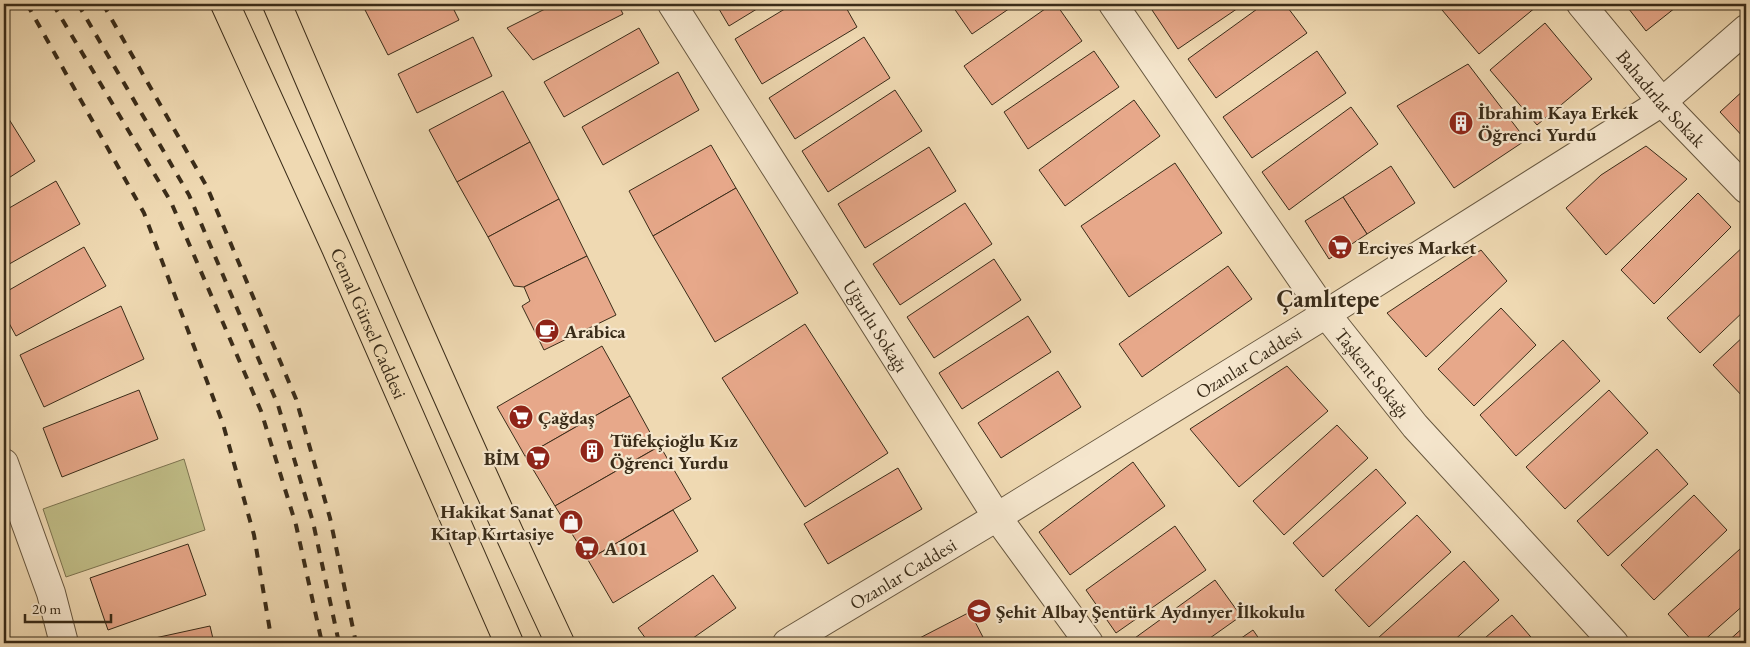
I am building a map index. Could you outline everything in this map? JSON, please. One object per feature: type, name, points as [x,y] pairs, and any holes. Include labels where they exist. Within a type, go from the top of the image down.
[{"type":"main road","name":"Cemal Gürsel Caddesi","points":[[225,4],[336,248],[509,643]]},
{"type":"main road","points":[[277,4],[372,226],[560,643]]},
{"type":"street","name":"Uğurlu Sokağı","points":[[672,4],[997,517],[1089,643]]},
{"type":"street","name":"Taşkent Sokağı","points":[[1112,4],[1326,314],[1415,426],[1614,643]]},
{"type":"street","name":"Bahadırlar Sokak","points":[[1581,4],[1662,102],[1746,189]]},
{"type":"street","name":"Ozanlar Caddesi","points":[[787,643],[997,517],[1326,314],[1662,102],[1746,29]]},
{"type":"street","points":[[4,463],[51,593],[64,643]]},
{"type":"shaded area","points":[[184,459],[205,530],[66,577],[43,509]]},
{"type":"building","points":[[362,4],[451,4],[459,20],[388,55]]},
{"type":"building","points":[[555,4],[618,4],[623,14],[533,60],[507,28]]},
{"type":"building","points":[[716,4],[765,4],[729,26]]},
{"type":"building","points":[[793,4],[844,4],[857,27],[762,84],[735,39]]},
{"type":"building","points":[[951,4],[1016,4],[972,34]]},
{"type":"building","points":[[1052,4],[1056,4],[1082,41],[992,105],[964,66]]},
{"type":"building","points":[[1161,4],[1244,4],[1178,49],[1152,10]]},
{"type":"building","points":[[1264,4],[1285,4],[1307,33],[1216,98],[1188,59]]},
{"type":"building","points":[[1437,4],[1534,4],[1536,7],[1479,54]]},
{"type":"building","points":[[1625,4],[1680,4],[1646,31]]},
{"type":"building","points":[[1545,23],[1592,79],[1537,125],[1490,70]]},
{"type":"building","points":[[639,28],[659,63],[564,117],[544,82]]},
{"type":"building","points":[[473,37],[492,76],[417,113],[398,74]]},
{"type":"building","points":[[864,37],[890,78],[795,139],[769,98]]},
{"type":"building","points":[[1094,51],[1119,87],[1028,149],[1004,112]]},
{"type":"building","points":[[1317,51],[1346,93],[1252,158],[1223,117]]},
{"type":"building","name":"İbrahim Kaya Erkek Öğrenci Yurdu","points":[[1468,64],[1526,140],[1454,188],[1397,106]]},
{"type":"building","points":[[678,72],[699,110],[603,165],[582,127]]},
{"type":"building","points":[[1746,88],[1746,140],[1720,112]]},
{"type":"building","points":[[895,90],[922,131],[828,192],[802,151]]},
{"type":"building","points":[[503,91],[530,142],[457,182],[429,130]]},
{"type":"building","points":[[1134,100],[1160,136],[1065,206],[1039,170]]},
{"type":"building","points":[[1351,107],[1378,144],[1289,210],[1262,172]]},
{"type":"building","points":[[7,116],[35,161],[4,181],[4,118]]},
{"type":"building","points":[[530,142],[559,199],[488,237],[457,182]]},
{"type":"building","points":[[711,145],[736,188],[653,236],[629,191]]},
{"type":"building","points":[[1646,146],[1687,179],[1606,255],[1566,208],[1601,175]]},
{"type":"building","points":[[929,147],[956,191],[865,248],[838,204]]},
{"type":"building","points":[[1175,163],[1222,233],[1129,297],[1081,226]]},
{"type":"building","points":[[1391,166],[1415,203],[1367,234],[1343,197]]},
{"type":"building","points":[[56,181],[80,224],[4,267],[4,211]]},
{"type":"building","points":[[736,188],[798,293],[715,342],[653,236]]},
{"type":"building","points":[[1698,193],[1731,227],[1654,304],[1621,270]]},
{"type":"building","points":[[1343,197],[1367,234],[1329,259],[1305,221]]},
{"type":"building","points":[[559,199],[587,256],[524,287],[514,286],[488,237]]},
{"type":"building","points":[[965,203],[992,244],[900,305],[873,264]]},
{"type":"building","points":[[1746,244],[1746,309],[1700,353],[1667,318]]},
{"type":"building","points":[[84,247],[106,286],[16,336],[4,314],[4,293]]},
{"type":"building","points":[[1481,250],[1507,281],[1426,357],[1387,313]]},
{"type":"building","points":[[587,256],[616,315],[544,350],[522,306],[530,301],[524,287]]},
{"type":"building","points":[[994,259],[1021,300],[934,358],[907,317]]},
{"type":"building","points":[[1228,266],[1252,299],[1142,377],[1119,344]]},
{"type":"building","points":[[121,306],[144,359],[44,407],[20,355]]},
{"type":"building","points":[[1501,308],[1536,345],[1474,406],[1438,369]]},
{"type":"building","points":[[1028,316],[1051,352],[962,409],[939,373]]},
{"type":"building","points":[[805,324],[888,453],[805,507],[722,378]]},
{"type":"building","points":[[1746,334],[1746,398],[1745,399],[1713,365]]},
{"type":"building","points":[[1563,340],[1600,381],[1516,456],[1480,415]]},
{"type":"building","points":[[602,346],[630,396],[525,456],[497,407]]},
{"type":"building","points":[[1287,366],[1328,411],[1239,487],[1190,429]]},
{"type":"building","points":[[1058,371],[1081,407],[1001,458],[978,423]]},
{"type":"building","points":[[139,390],[158,439],[62,477],[43,428]]},
{"type":"building","points":[[1609,390],[1648,433],[1565,509],[1526,467]]},
{"type":"building","name":"Tüfekçioğlu Kız Öğrenci Yurdu","points":[[630,396],[658,447],[555,506],[525,456]]},
{"type":"building","points":[[1337,425],[1368,458],[1284,535],[1253,501]]},
{"type":"building","points":[[660,446],[691,499],[588,560],[555,506]]},
{"type":"building","points":[[1657,449],[1688,484],[1608,556],[1577,521]]},
{"type":"building","points":[[1133,462],[1165,506],[1070,575],[1039,532]]},
{"type":"building","points":[[898,468],[922,509],[828,564],[804,524]]},
{"type":"building","points":[[1376,469],[1406,503],[1323,577],[1293,543]]},
{"type":"building","points":[[1694,495],[1727,530],[1654,600],[1621,565]]},
{"type":"building","points":[[673,510],[698,551],[613,603],[588,560]]},
{"type":"building","points":[[1417,515],[1451,552],[1369,627],[1335,590]]},
{"type":"building","points":[[1175,526],[1206,570],[1116,633],[1086,590]]},
{"type":"building","points":[[188,544],[206,595],[108,630],[90,578]]},
{"type":"building","points":[[1740,549],[1746,556],[1746,603],[1701,643],[1694,643],[1668,614]]},
{"type":"building","points":[[1464,561],[1499,600],[1451,643],[1383,643],[1378,638]]},
{"type":"building","points":[[713,575],[736,608],[686,643],[649,643],[638,628]]},
{"type":"building","points":[[1215,580],[1241,616],[1203,643],[1128,643]]},
{"type":"building","points":[[970,612],[986,643],[910,643]]},
{"type":"building","points":[[1512,615],[1536,643],[1479,643]]},
{"type":"building","points":[[1746,625],[1746,643],[1726,643]]},
{"type":"building","points":[[210,626],[214,643],[132,643]]},
{"type":"building","points":[[1253,630],[1262,643],[1234,643]]},
{"type":"railway","points":[[27,4],[144,213],[223,424],[254,535],[272,643]]},
{"type":"railway","points":[[53,4],[171,202],[261,411],[296,525],[322,643]]},
{"type":"railway","points":[[78,4],[189,195],[278,405],[313,522],[339,643]]},
{"type":"railway","points":[[103,4],[207,187],[296,399],[330,518],[356,643]]},
{"type":"place","name":"İbrahim Kaya Erkek Öğrenci Yurdu","points":[[1461,123]]},
{"type":"place","name":"Erciyes Market","points":[[1340,247]]},
{"type":"place","name":"Arabica","points":[[547,331]]},
{"type":"place","name":"Çağdaş","points":[[521,417]]},
{"type":"place","name":"Tüfekçioğlu Kız Öğrenci Yurdu","points":[[592,451]]},
{"type":"place","name":"BİM","points":[[538,458]]},
{"type":"place","name":"Hakikat Sanat Kitap Kırtasiye","points":[[571,522]]},
{"type":"place","name":"A101","points":[[587,548]]},
{"type":"place","name":"Şehit Albay Şentürk Aydınyer İlkokulu","points":[[979,611]]},
{"type":"district","name":"Çamlıtepe","points":[[1328,298]]}]
